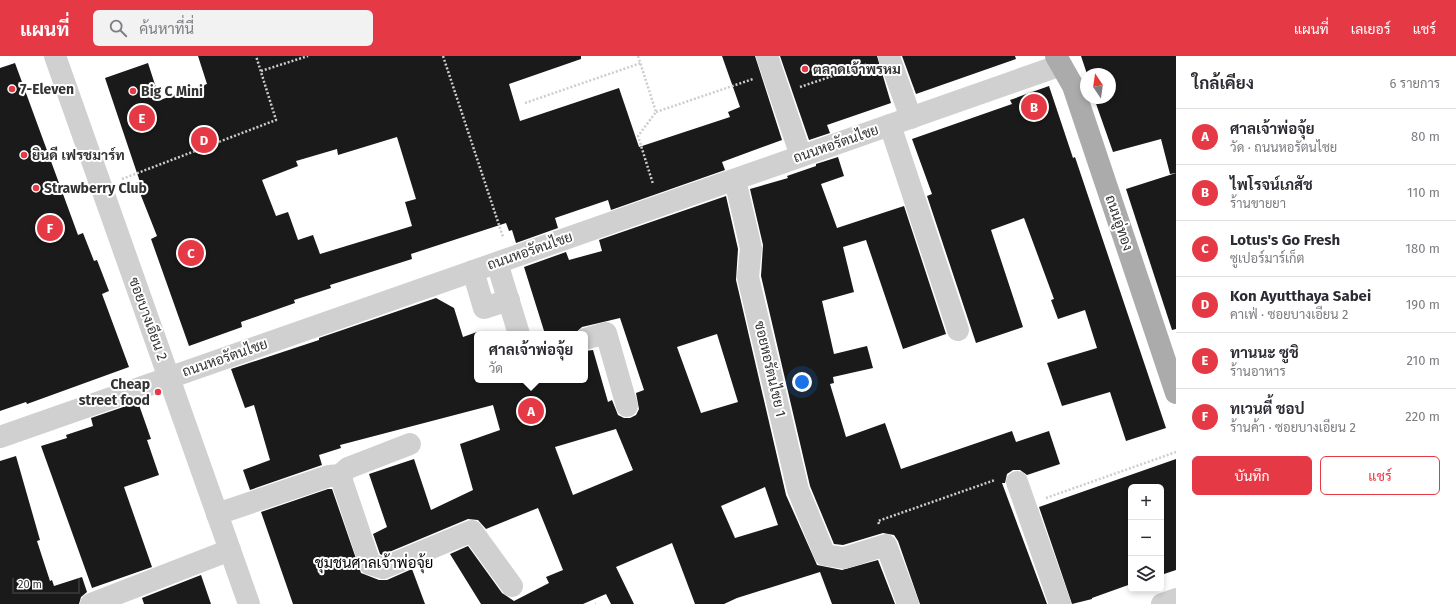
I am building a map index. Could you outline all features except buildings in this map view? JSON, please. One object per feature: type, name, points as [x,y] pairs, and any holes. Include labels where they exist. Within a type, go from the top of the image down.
[{"type":"main road","name":"ถนนอู่ทอง","points":[[1058,61],[1073,86],[1176,393]]},
{"type":"street","name":"ซอยบางเอียน 2","points":[[55,56],[249,604]]},
{"type":"street","points":[[889,57],[911,118]]},
{"type":"street","name":"ถนนหอรัตนไชย","points":[[0,437],[911,118],[1058,61]]},
{"type":"street","points":[[770,64],[801,156]]},
{"type":"street","points":[[890,125],[958,330]]},
{"type":"street","name":"ซอยหอรัตนไชย 1","points":[[734,180],[751,248],[748,277],[798,490],[825,555],[844,558],[886,545]]},
{"type":"street","points":[[503,261],[509,300],[518,331]]},
{"type":"street","points":[[473,271],[484,308],[509,300]]},
{"type":"street","points":[[588,338],[606,333],[627,406]]},
{"type":"street","points":[[217,514],[329,476],[340,475],[348,468],[410,444]]},
{"type":"street","points":[[340,475],[370,564],[383,568],[472,531],[512,586]]},
{"type":"street","points":[[1017,482],[1060,604]]},
{"type":"street","points":[[886,545],[908,604]]},
{"type":"street","points":[[91,604],[230,550]]},
{"type":"street","points":[[1162,604],[1176,599]]},
{"type":"path","points":[[135,174],[276,120],[256,56]]},
{"type":"path","points":[[261,71],[308,56]]},
{"type":"path","points":[[443,56],[503,261]]},
{"type":"path","points":[[638,56],[656,112]]},
{"type":"path","points":[[780,95],[889,57]]},
{"type":"path","points":[[525,103],[641,63]]},
{"type":"path","points":[[660,206],[638,136],[656,112],[770,64]]},
{"type":"path","points":[[1026,505],[1176,452]]},
{"type":"path","points":[[886,545],[878,521],[1014,473],[1017,482]]},
{"type":"place","name":"ตลาดเจ้าพรหม","points":[[805,69]]},
{"type":"place","name":"7-Eleven","points":[[12,89]]},
{"type":"place","name":"Big C Mini","points":[[133,91]]},
{"type":"place","name":"ไพโรจน์เภสัช","points":[[1034,107]]},
{"type":"place","name":"ทานนะ ซูชิ","points":[[142,118]]},
{"type":"place","name":"Kon Ayutthaya Sabei","points":[[204,140]]},
{"type":"place","name":"ยินดี เฟรชมาร์ท","points":[[24,155]]},
{"type":"place","name":"Strawberry Club","points":[[36,188]]},
{"type":"place","name":"ทเวนตี้ ชอป","points":[[50,228]]},
{"type":"place","name":"Lotus's Go Fresh","points":[[191,253]]},
{"type":"place","name":"Cheap street food","points":[[158,392]]},
{"type":"place","name":"ศาลเจ้าพ่อจุ้ย","points":[[531,411]]},
{"type":"district","name":"ชุมชนศาลเจ้าพ่อจุ้ย","points":[[374,563]]}]
